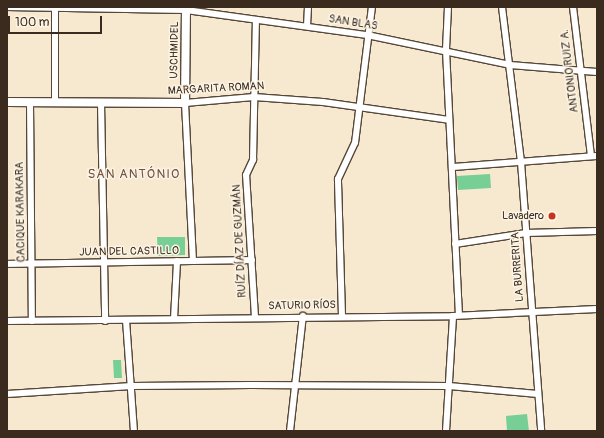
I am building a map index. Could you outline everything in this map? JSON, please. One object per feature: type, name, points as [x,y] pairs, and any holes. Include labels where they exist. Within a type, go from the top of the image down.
[{"type":"street","name":"SAN BLAS","points":[[7,7],[186,8],[256,20],[367,35],[510,64],[580,69],[597,72]]},
{"type":"street","points":[[307,26],[308,7]]},
{"type":"street","points":[[342,316],[338,179],[355,143],[367,35],[372,7]]},
{"type":"street","points":[[446,431],[456,315],[453,167],[446,50],[448,7]]},
{"type":"street","name":"LA BURRERITA","points":[[502,7],[521,162],[540,431]]},
{"type":"street","name":"ANTONIO RUIZ A.","points":[[573,7],[580,69],[594,156]]},
{"type":"street","points":[[55,8],[55,103]]},
{"type":"street","name":"USCHMIDEL","points":[[186,8],[185,103],[193,261]]},
{"type":"street","name":"RUÍZ DÍAZ DE GUZMÁN","points":[[255,317],[246,175],[253,160],[256,20]]},
{"type":"street","name":"MARGARITA ROMAN","points":[[7,102],[185,103],[254,97],[323,102],[449,120]]},
{"type":"street","name":"CACIQUE KARAKARA","points":[[30,103],[32,321]]},
{"type":"street","points":[[102,103],[105,321]]},
{"type":"street","points":[[453,167],[594,156]]},
{"type":"street","points":[[455,244],[526,233],[597,231]]},
{"type":"street","name":"JUAN DEL CASTILLO","points":[[7,264],[252,260]]},
{"type":"street","points":[[174,319],[177,262]]},
{"type":"street","name":"SATURIO RÍOS","points":[[7,321],[105,321],[302,316],[456,315],[597,309]]},
{"type":"street","points":[[290,431],[302,316]]},
{"type":"street","points":[[126,320],[132,386],[134,431]]},
{"type":"street","points":[[7,394],[132,386],[294,385],[449,386],[538,394]]},
{"type":"green space","points":[[490,174],[491,188],[458,190],[457,176]]},
{"type":"green space","points":[[157,237],[185,237],[185,255],[158,256]]},
{"type":"green space","points":[[113,360],[121,360],[122,378],[114,378]]},
{"type":"green space","points":[[527,414],[529,431],[507,431],[506,416]]},
{"type":"place","name":"Lavadero","points":[[552,216]]},
{"type":"district","name":"SAN ANTÓNIO","points":[[134,174]]}]
